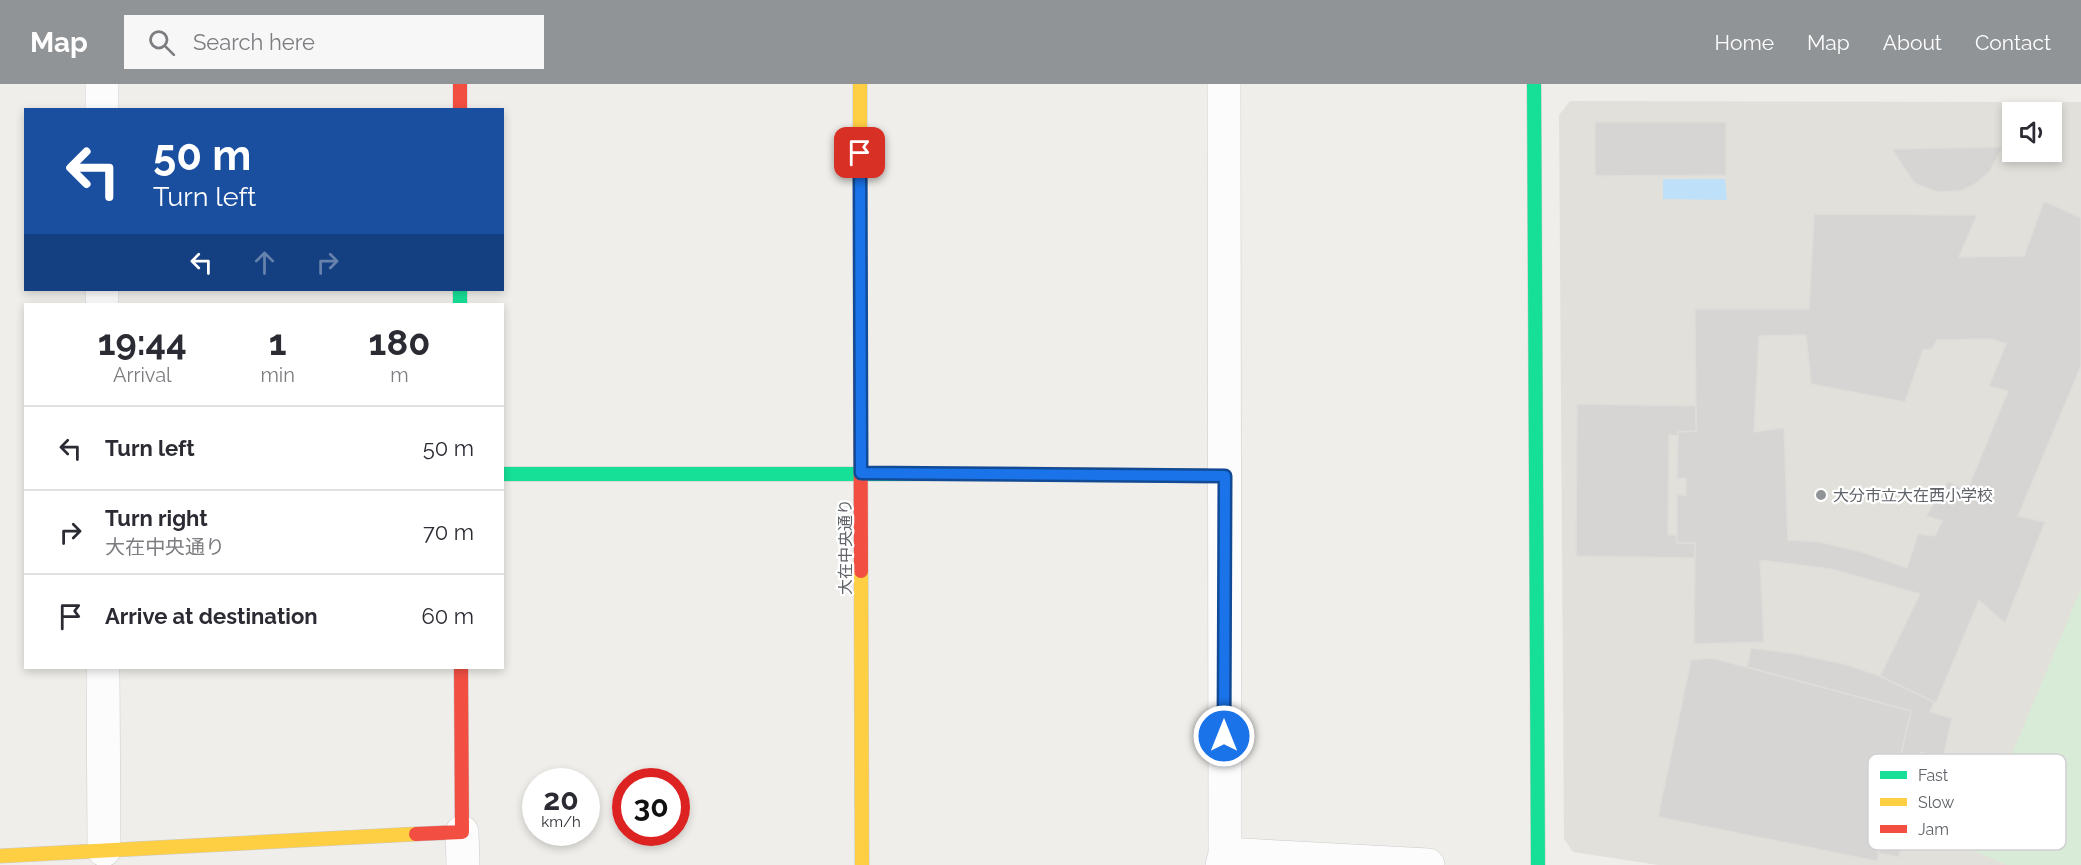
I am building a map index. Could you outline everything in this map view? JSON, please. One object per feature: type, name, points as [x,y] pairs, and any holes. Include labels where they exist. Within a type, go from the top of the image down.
[{"type":"street","points":[[102,84],[102,108]]},
{"type":"street","points":[[459,84],[460,108]]},
{"type":"street","name":"大在中央通り","points":[[860,84],[862,865]]},
{"type":"street","points":[[1224,84],[1223,860],[1428,865]]},
{"type":"street","points":[[1534,84],[1538,865]]},
{"type":"street","points":[[504,474],[861,473],[1225,476]]},
{"type":"street","points":[[103,669],[104,850]]},
{"type":"street","points":[[461,669],[463,865]]},
{"type":"street","points":[[0,856],[462,832]]},
{"type":"shaded area","name":"大分市立大在西小学校","points":[[1570,101],[2081,102],[2081,865],[1658,865],[1573,852],[1564,839],[1559,115]]},
{"type":"green space","points":[[2081,589],[2081,865],[2007,865],[1972,850],[2066,850],[2066,754],[2012,754]]},
{"type":"water","points":[[1663,179],[1725,179],[1727,200],[1663,199]]},
{"type":"building","points":[[1595,122],[1726,122],[1726,175],[1595,176]]},
{"type":"building","points":[[2002,147],[1989,172],[1975,184],[1960,191],[1937,192],[1914,183],[1892,149]]},
{"type":"building","points":[[2044,201],[2081,218],[2081,366],[2018,516],[2045,522],[2005,623],[1979,600],[1936,703],[1880,676],[1920,594],[1831,569],[1760,560],[1764,642],[1694,644],[1695,543],[1677,543],[1677,494],[1686,496],[1686,478],[1677,479],[1678,432],[1696,431],[1695,309],[1809,309],[1814,214],[1977,215],[1959,257],[2024,256]],"holes":[[[1806,335],[1811,384],[1905,402],[1923,350],[1932,349],[1937,340],[1991,339],[2006,344],[1989,386],[2008,391],[1967,491],[1948,481],[1926,516],[1942,521],[1935,536],[1918,534],[1907,568],[1862,552],[1819,542],[1788,540],[1784,428],[1754,432],[1759,336]]]},
{"type":"building","points":[[1577,404],[1696,406],[1696,431],[1678,432],[1678,436],[1669,435],[1668,535],[1677,535],[1677,543],[1695,543],[1695,558],[1576,556]]},
{"type":"building","points":[[1751,648],[1797,654],[1844,664],[1880,676],[1934,702],[1930,712],[1952,718],[1944,754],[1921,752],[1921,754],[1901,754],[1911,711],[1747,667]]},
{"type":"building","points":[[1712,658],[1911,711],[1901,754],[1868,754],[1868,850],[1879,850],[1877,861],[1658,817],[1691,660]]},
{"type":"building","points":[[1879,850],[1900,850],[1899,857],[1878,853]]},
{"type":"traffic: fast","points":[[1534,84],[1538,865]]},
{"type":"traffic: fast","points":[[460,291],[460,303]]},
{"type":"traffic: fast","points":[[504,474],[1016,474]]},
{"type":"traffic: slow","points":[[860,84],[860,272]]},
{"type":"traffic: slow","points":[[1016,474],[1225,476]]},
{"type":"traffic: slow","points":[[861,571],[862,865]]},
{"type":"traffic: slow","points":[[0,856],[416,834]]},
{"type":"traffic: jam","points":[[460,84],[460,108]]},
{"type":"traffic: jam","points":[[860,272],[861,571]]},
{"type":"traffic: jam","points":[[416,834],[462,832],[461,669]]},
{"type":"place","name":"大分市立大在西小学校","points":[[1821,495]]},
{"type":"route","points":[[860,153],[861,473],[1225,476],[1224,736]]}]
